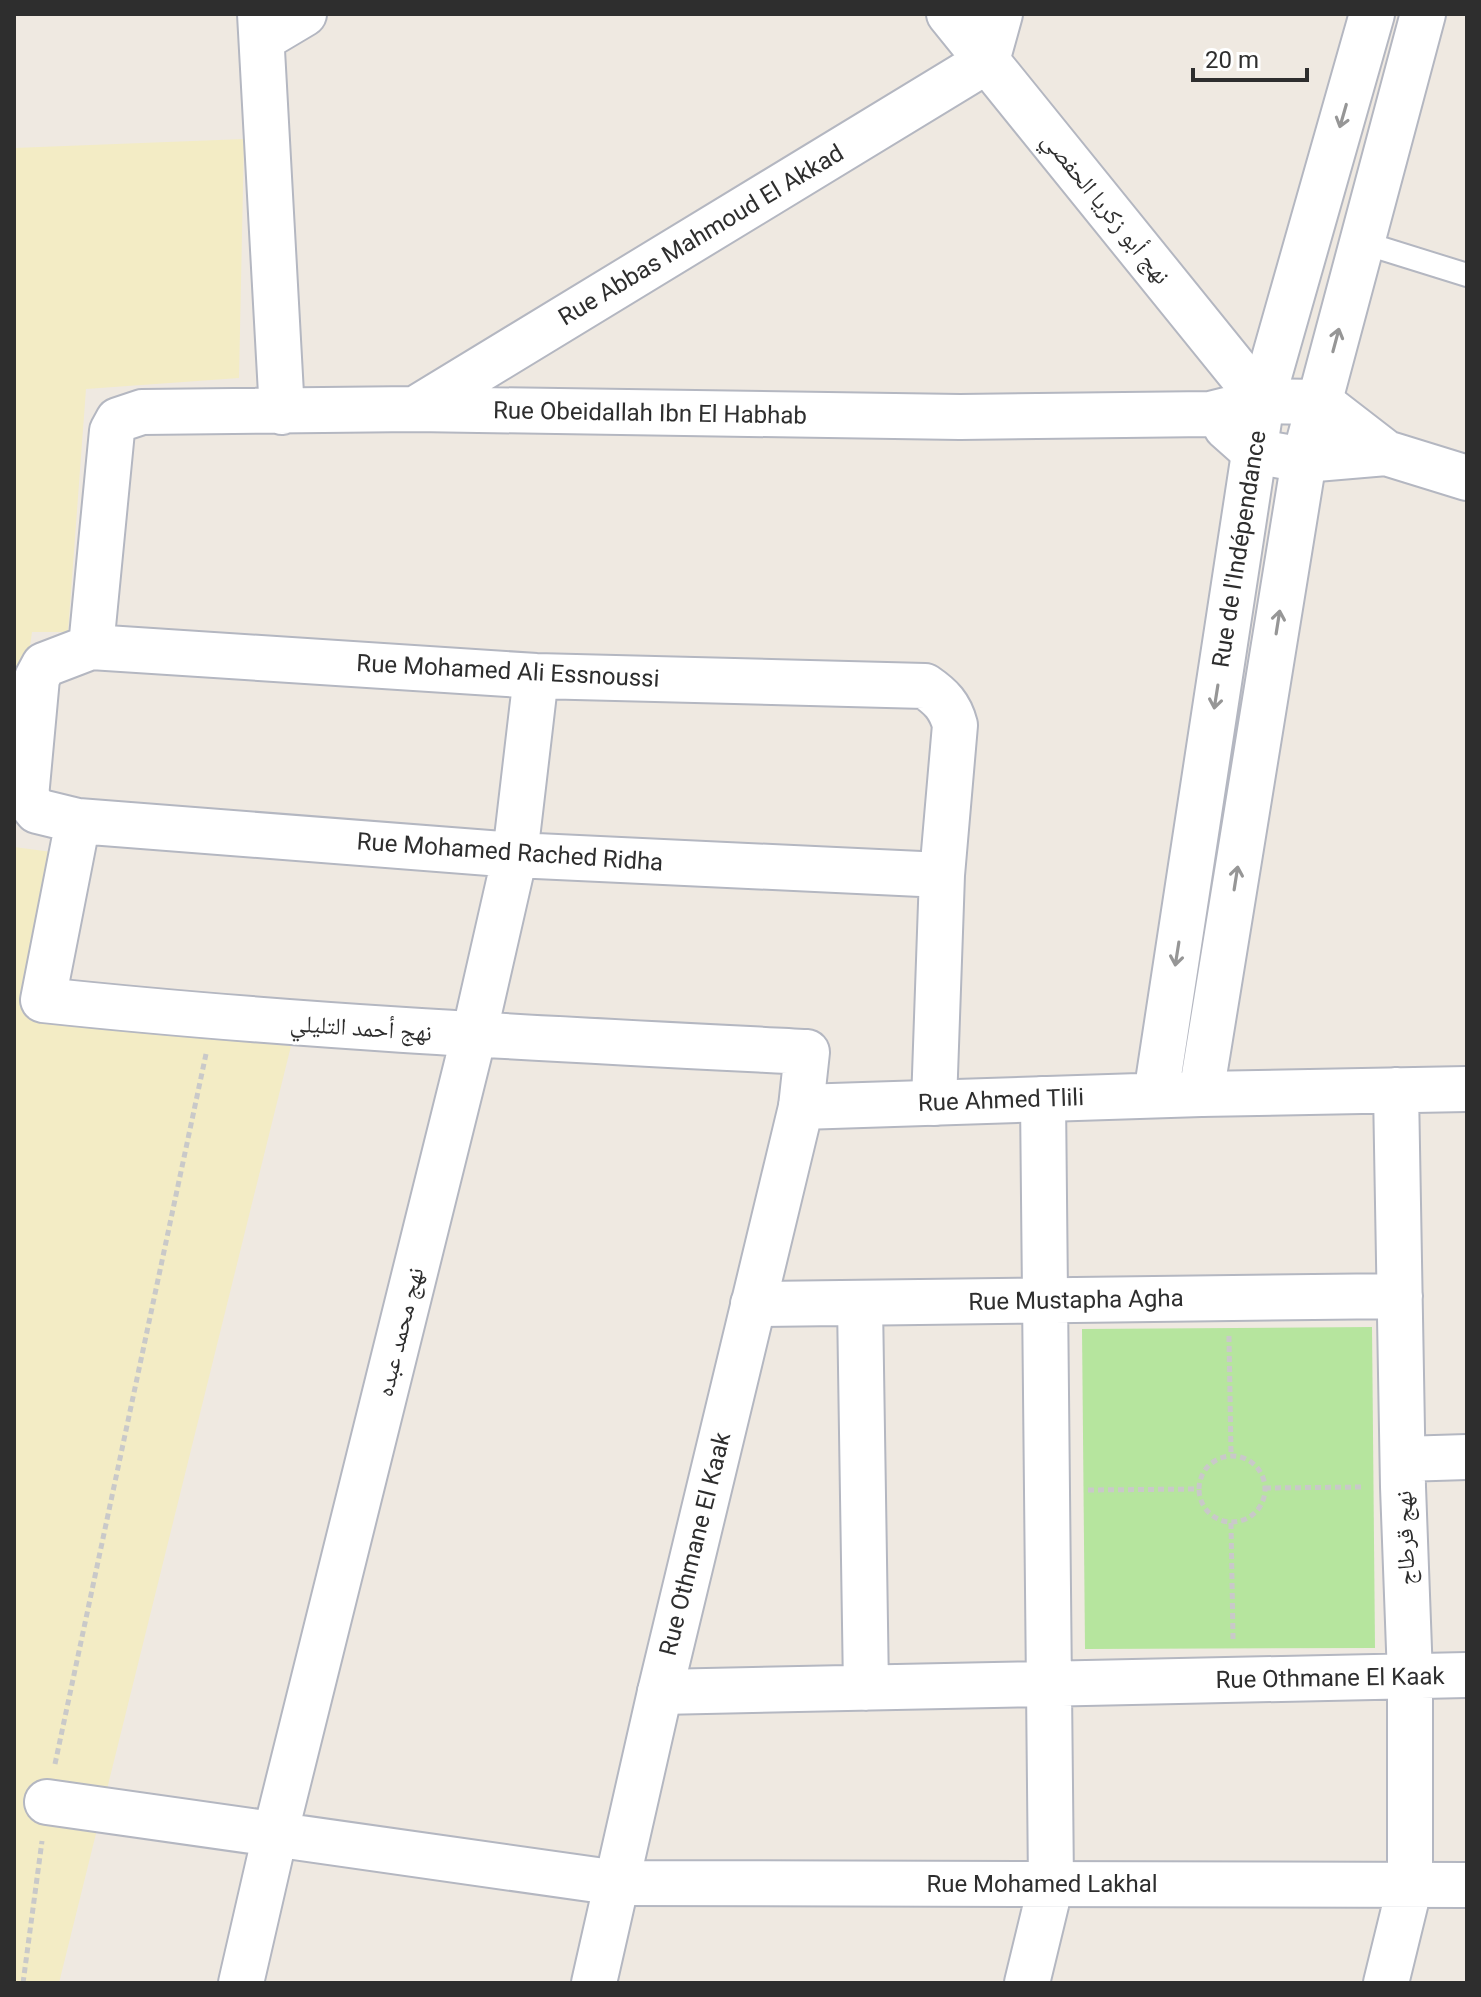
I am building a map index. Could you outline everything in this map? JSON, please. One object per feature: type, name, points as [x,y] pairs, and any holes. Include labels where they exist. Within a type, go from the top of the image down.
[{"type":"street","points":[[282,412],[261,27],[304,14]]},
{"type":"street","name":"نهج أبو زكريا الحفصي","points":[[949,14],[1262,401]]},
{"type":"street","points":[[987,61],[1000,14]]},
{"type":"street","name":"Rue de l'Indépendance","points":[[1156,1095],[1262,401],[1372,14]]},
{"type":"street","name":"Rue de l'Indépendance","points":[[1201,1094],[1304,460],[1423,14]]},
{"type":"street","name":"Rue Abbas Mahmoud El Akkad","points":[[415,409],[987,61]]},
{"type":"street","name":"Rue Obeidallah Ibn El Habhab","points":[[91,647],[112,431],[118,420],[142,412],[415,409],[960,417],[1210,414],[1262,401],[1320,402]]},
{"type":"street","points":[[1320,402],[1386,453],[1467,478]]},
{"type":"street","points":[[1210,414],[1253,451],[1304,460],[1386,453]]},
{"type":"street","name":"Rue Mohamed Ali Essnoussi","points":[[91,647],[536,676],[925,686],[939,695],[951,709],[955,725],[942,875]]},
{"type":"street","name":"Rue Mohamed Rached Ridha","points":[[91,647],[44,665],[37,678],[25,787],[26,797],[37,811],[78,821],[515,855],[942,875]]},
{"type":"street","name":"نهج محمد عبده","points":[[241,1983],[474,1035],[515,855],[536,676]]},
{"type":"street","name":"نهج أحمد التليلي","points":[[78,821],[43,1000],[214,1018],[807,1052],[801,1107]]},
{"type":"street","points":[[934,1103],[942,875]]},
{"type":"street","points":[[1201,1094],[1467,1089]]},
{"type":"street","name":"نهج قرطاج","points":[[1386,1983],[1410,1885],[1410,1676],[1396,1090]]},
{"type":"street","name":"Rue Ahmed Tlili","points":[[801,1107],[1201,1094]]},
{"type":"street","points":[[1027,1983],[1051,1884],[1043,1099]]},
{"type":"street","name":"Rue Othmane El Kaak","points":[[594,1983],[660,1692],[801,1107]]},
{"type":"street","name":"Rue Mustapha Agha","points":[[753,1304],[1400,1296]]},
{"type":"street","points":[[860,1304],[866,1688]]},
{"type":"street","points":[[1403,1473],[1467,1457]]},
{"type":"street","name":"Rue Othmane El Kaak","points":[[660,1692],[1467,1675]]},
{"type":"street","name":"Rue Mohamed Lakhal","points":[[47,1802],[618,1883],[1467,1885]]},
{"type":"lane","points":[[1361,242],[1467,275]]},
{"type":"path","points":[[23,1983],[47,1802],[214,1018]]},
{"type":"path","points":[[1229,1298],[1231,1455]]},
{"type":"path","points":[[1231,1455],[1245,1458],[1256,1466],[1265,1488],[1263,1503],[1255,1513],[1244,1521],[1231,1523],[1218,1520],[1207,1512],[1200,1501],[1198,1489],[1201,1475],[1208,1464],[1231,1455]]},
{"type":"path","points":[[1265,1488],[1403,1473]]},
{"type":"path","points":[[1047,1491],[1198,1489]]},
{"type":"path","points":[[1231,1523],[1233,1680]]},
{"type":"green space","points":[[1372,1327],[1375,1648],[1085,1649],[1082,1329]]},
{"type":"sand","points":[[244,139],[239,378],[86,389],[68,632],[32,632],[14,763],[14,148]]},
{"type":"sand","points":[[14,847],[67,854],[43,1014],[291,1046],[59,1983],[14,1983]]}]
